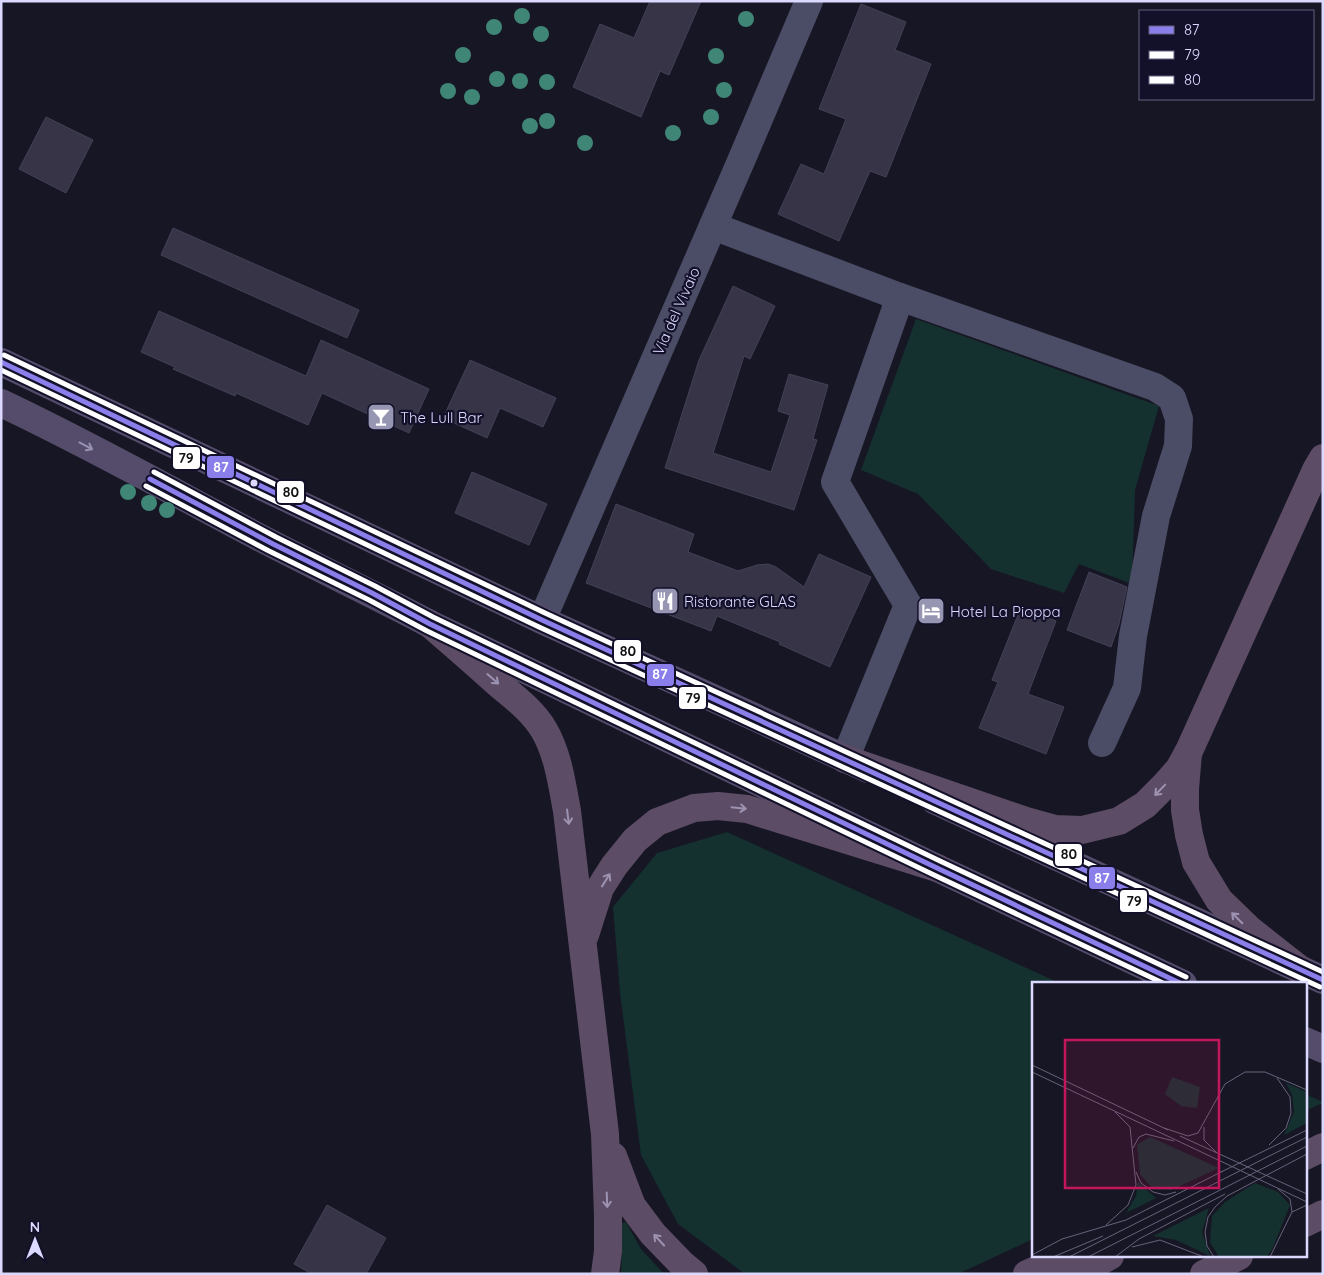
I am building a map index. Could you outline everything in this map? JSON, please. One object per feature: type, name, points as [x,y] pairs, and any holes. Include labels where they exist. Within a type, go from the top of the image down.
[{"type":"highway","points":[[845,759],[1026,821],[1055,829],[1082,830],[1119,821],[1145,805],[1179,769],[1189,751],[1323,458]]},
{"type":"highway","points":[[430,624],[531,714],[544,730],[554,751],[567,811],[605,1134],[608,1216],[608,1251],[605,1274]]},
{"type":"highway","points":[[1189,751],[1185,810],[1196,862],[1219,900],[1250,930],[1312,976]]},
{"type":"highway","points":[[583,942],[600,888],[614,866],[635,840],[657,822],[694,808],[718,806],[747,809],[937,868]]},
{"type":"highway","points":[[605,1134],[632,1206],[653,1234],[694,1274]]},
{"type":"highway","points":[[1306,1154],[1323,1146]]},
{"type":"highway","points":[[1306,1222],[1323,1214]]},
{"type":"highway","points":[[1027,1274],[1063,1258]]},
{"type":"highway","points":[[1076,1274],[1106,1258]]},
{"type":"highway","points":[[1204,1274],[1235,1258]]},
{"type":"main road","points":[[1,362],[542,620],[1312,976]]},
{"type":"main road","points":[[1,404],[43,423],[263,539],[430,624],[1179,982]]},
{"type":"main road","points":[[1306,1041],[1323,1049]]},
{"type":"street","name":"Via del Vivaio","points":[[542,620],[713,226],[808,1]]},
{"type":"street","points":[[713,226],[900,297],[1155,387],[1172,398],[1179,419],[1178,446],[1156,516],[1134,636],[1127,688],[1102,742]]},
{"type":"street","points":[[845,759],[908,606],[835,482],[900,297]]},
{"type":"green space","points":[[916,319],[1159,406],[1135,490],[1132,584],[1079,564],[1064,593],[991,569],[918,494],[861,470]]},
{"type":"green space","points":[[727,832],[1058,982],[1032,982],[1032,1239],[958,1274],[745,1274],[678,1224],[641,1155],[620,993],[613,907],[657,853]]},
{"type":"green space","points":[[1306,1094],[1323,1102],[1306,1111]]},
{"type":"green space","points":[[626,1222],[641,1249],[664,1274],[621,1274],[622,1223]]},
{"type":"building","points":[[650,1],[701,1],[669,75],[660,71],[641,117],[573,87],[600,24],[634,38]]},
{"type":"building","points":[[861,4],[906,22],[895,50],[931,64],[886,177],[870,171],[839,241],[778,214],[801,164],[824,174],[846,119],[819,109]]},
{"type":"building","points":[[46,117],[93,140],[66,193],[19,169]]},
{"type":"building","points":[[173,228],[359,310],[347,338],[161,255]]},
{"type":"building","points":[[733,286],[775,306],[750,359],[744,356],[713,453],[771,472],[790,415],[778,411],[789,374],[828,385],[813,439],[817,440],[794,510],[665,468],[699,360]]},
{"type":"building","points":[[159,311],[306,376],[321,340],[429,389],[409,433],[322,393],[308,425],[236,393],[235,396],[173,369],[175,367],[141,352]]},
{"type":"building","points":[[470,360],[556,398],[543,427],[500,408],[487,438],[443,418]]},
{"type":"building","points":[[472,472],[547,504],[529,545],[455,513]]},
{"type":"building","points":[[616,504],[694,534],[688,552],[738,571],[757,565],[768,564],[776,567],[804,587],[819,554],[871,577],[830,667],[779,644],[780,642],[717,616],[711,631],[586,583]]},
{"type":"building","points":[[1089,572],[1127,587],[1119,624],[1111,647],[1067,630]]},
{"type":"building","points":[[1021,607],[1056,621],[1028,694],[1064,707],[1046,754],[979,728],[998,682],[992,680]]},
{"type":"building","points":[[327,1205],[386,1238],[366,1274],[312,1274],[294,1264]]},
{"type":"transit line","name":"80","points":[[4,355],[545,613],[1323,972]]},
{"type":"transit line","name":"87","points":[[1,362],[542,620],[1323,980]]},
{"type":"transit line","name":"79","points":[[1,370],[539,627],[1320,987]]},
{"type":"transit line","name":"80","points":[[154,472],[433,617],[1186,977]]},
{"type":"transit line","name":"87","points":[[150,479],[430,624],[1178,982]]},
{"type":"transit line","name":"79","points":[[146,486],[427,631],[1161,982]]},
{"type":"place","name":"The Lull Bar","points":[[381,417]]},
{"type":"place","name":"Ristorante GLAS","points":[[665,601]]},
{"type":"place","name":"Hotel La Pioppa","points":[[931,611]]}]
